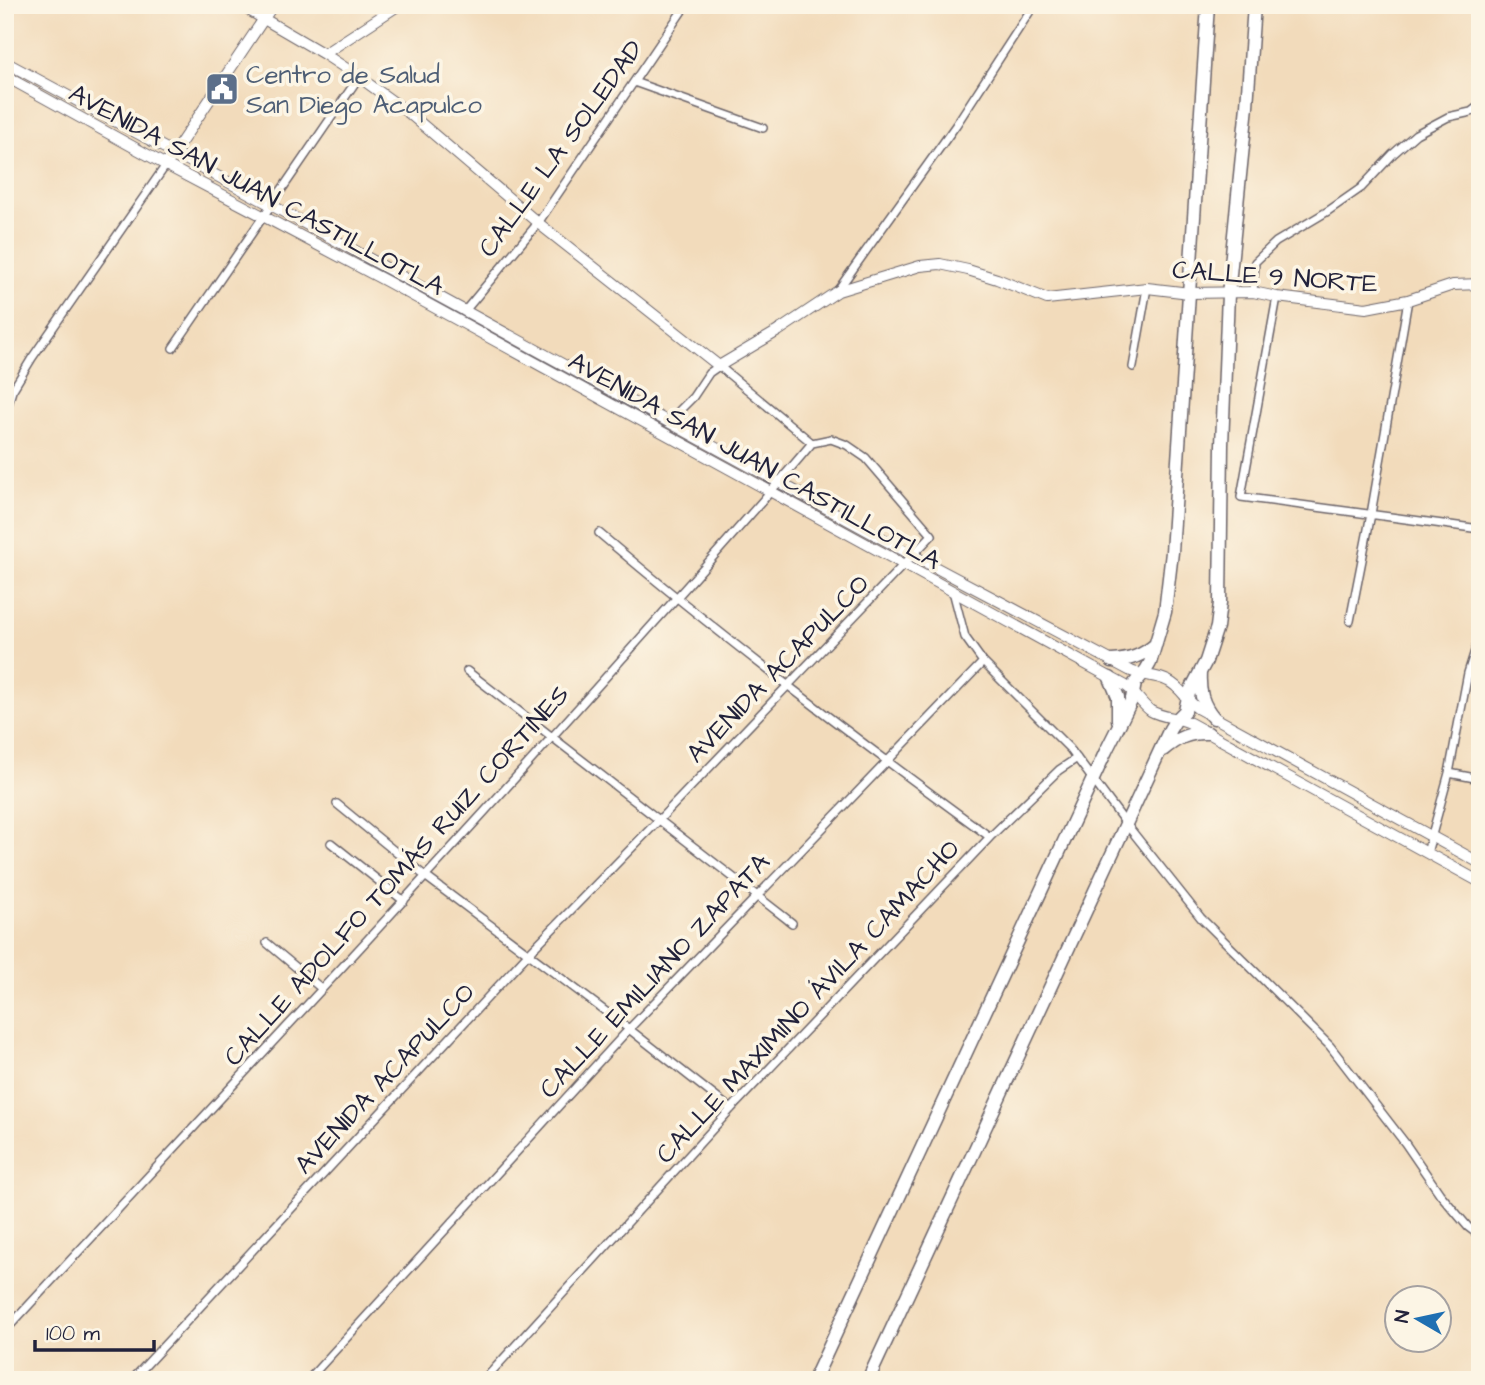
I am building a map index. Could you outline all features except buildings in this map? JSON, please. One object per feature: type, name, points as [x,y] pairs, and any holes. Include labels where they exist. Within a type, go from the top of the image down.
[{"type":"highway","points":[[814,1380],[1134,692],[1135,683],[1150,663],[1156,644],[1170,582],[1208,5]]},
{"type":"highway","points":[[867,1380],[1170,729],[1185,711],[1190,690],[1200,673],[1217,627],[1220,603],[1228,294],[1254,5]]},
{"type":"highway","points":[[1112,661],[1137,657],[1156,644]]},
{"type":"highway","points":[[1200,673],[1202,699],[1214,718]]},
{"type":"highway","points":[[1110,678],[1119,704],[1113,737]]},
{"type":"highway","points":[[1160,752],[1182,736],[1208,733]]},
{"type":"main road","points":[[240,5],[324,54],[411,114],[538,223],[719,366]]},
{"type":"main road","points":[[166,165],[273,5]]},
{"type":"main road","points":[[324,54],[399,5]]},
{"type":"main road","name":"AVENIDA SAN JUAN CASTILLOTLA","points":[[5,62],[914,556],[1135,673],[1171,683],[1194,706],[1214,718],[1480,863]]},
{"type":"main road","name":"AVENIDA SAN JUAN CASTILLOTLA","points":[[5,76],[1129,688],[1151,711],[1178,718],[1208,733],[1480,882]]},
{"type":"main road","name":"CALLE 9 NORTE","points":[[719,366],[838,291],[920,266],[955,266],[1047,299],[1146,288],[1190,293],[1253,292],[1366,308],[1408,300],[1453,285],[1480,284]]},
{"type":"street","name":"CALLE LA SOLEDAD","points":[[464,312],[538,223],[686,5]]},
{"type":"street","points":[[838,291],[956,125],[1034,5]]},
{"type":"street","points":[[173,348],[359,77]]},
{"type":"street","points":[[634,82],[763,128]]},
{"type":"street","points":[[1253,292],[1255,262],[1276,242],[1361,188],[1416,134],[1448,117],[1471,112],[1480,105]]},
{"type":"street","points":[[5,414],[12,391],[32,358],[166,165]]},
{"type":"street","points":[[1133,368],[1146,288]]},
{"type":"street","points":[[1277,297],[1241,497],[1480,529]]},
{"type":"street","points":[[1350,621],[1408,300]]},
{"type":"street","points":[[668,422],[693,397],[709,373],[719,366],[812,443]]},
{"type":"street","name":"AVENIDA ACAPULCO","points":[[132,1380],[528,954],[932,535],[866,458],[847,445],[831,439],[812,443]]},
{"type":"street","name":"CALLE ADOLFO TOMÁS RUIZ CORTINES","points":[[5,1331],[404,901],[812,443]]},
{"type":"street","points":[[599,533],[676,598],[887,762],[990,837]]},
{"type":"street","points":[[953,591],[965,637],[983,662],[1070,749],[1201,918],[1330,1046],[1405,1143],[1440,1194],[1468,1227],[1480,1236]]},
{"type":"street","points":[[1427,853],[1449,773],[1468,673],[1480,635]]},
{"type":"street","name":"CALLE EMILIANO ZAPATA","points":[[308,1380],[629,1029],[983,662]]},
{"type":"street","points":[[467,671],[792,923]]},
{"type":"street","name":"CALLE MAXIMINO ÁVILA CAMACHO","points":[[484,1380],[731,1109],[990,837],[1059,770],[1077,758]]},
{"type":"street","points":[[1449,773],[1480,779]]},
{"type":"street","points":[[337,804],[425,876],[731,1109]]},
{"type":"street","points":[[331,843],[404,901]]},
{"type":"street","points":[[267,943],[322,989]]},
{"type":"place","name":"Centro de Salud San Diego Acapulco","points":[[222,89]]}]
